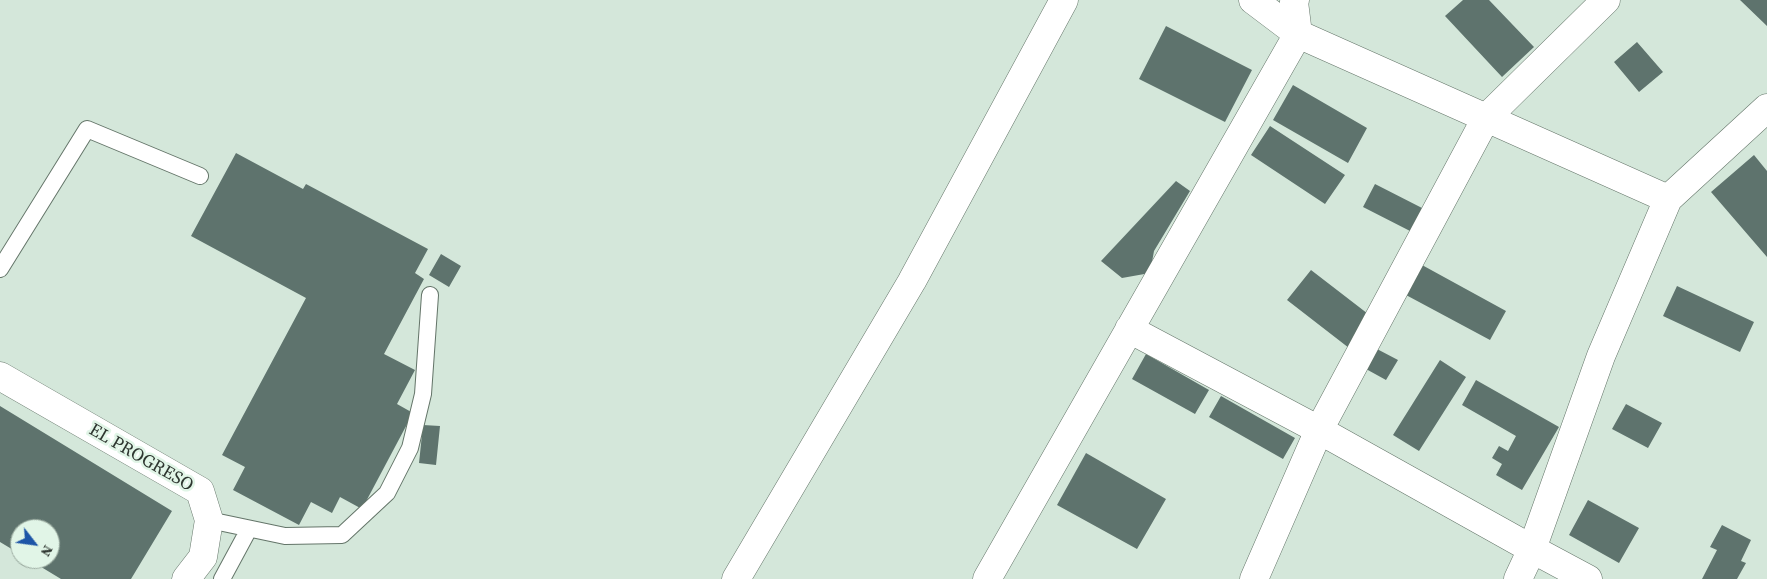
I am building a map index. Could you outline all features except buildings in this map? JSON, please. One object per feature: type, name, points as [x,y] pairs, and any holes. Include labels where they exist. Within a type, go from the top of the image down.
[{"type":"street","points":[[736,579],[912,281],[1064,0]]},
{"type":"street","points":[[1253,0],[1298,34],[1668,199]]},
{"type":"street","points":[[988,579],[1298,34],[1295,0]]},
{"type":"street","points":[[1254,579],[1319,430],[1486,118],[1606,0]]},
{"type":"street","points":[[1518,579],[1532,549],[1601,356],[1668,199],[1767,108]]},
{"type":"street","points":[[1129,329],[1319,430],[1588,579]]},
{"type":"street","name":"EL PROGRESO","points":[[0,376],[200,491],[209,520],[204,557],[186,579]]},
{"type":"lane","points":[[0,269],[87,129],[200,176]]},
{"type":"lane","points":[[209,520],[285,536],[342,535],[388,493],[410,448],[423,394],[430,295]]},
{"type":"lane","points":[[222,579],[250,529]]}]
